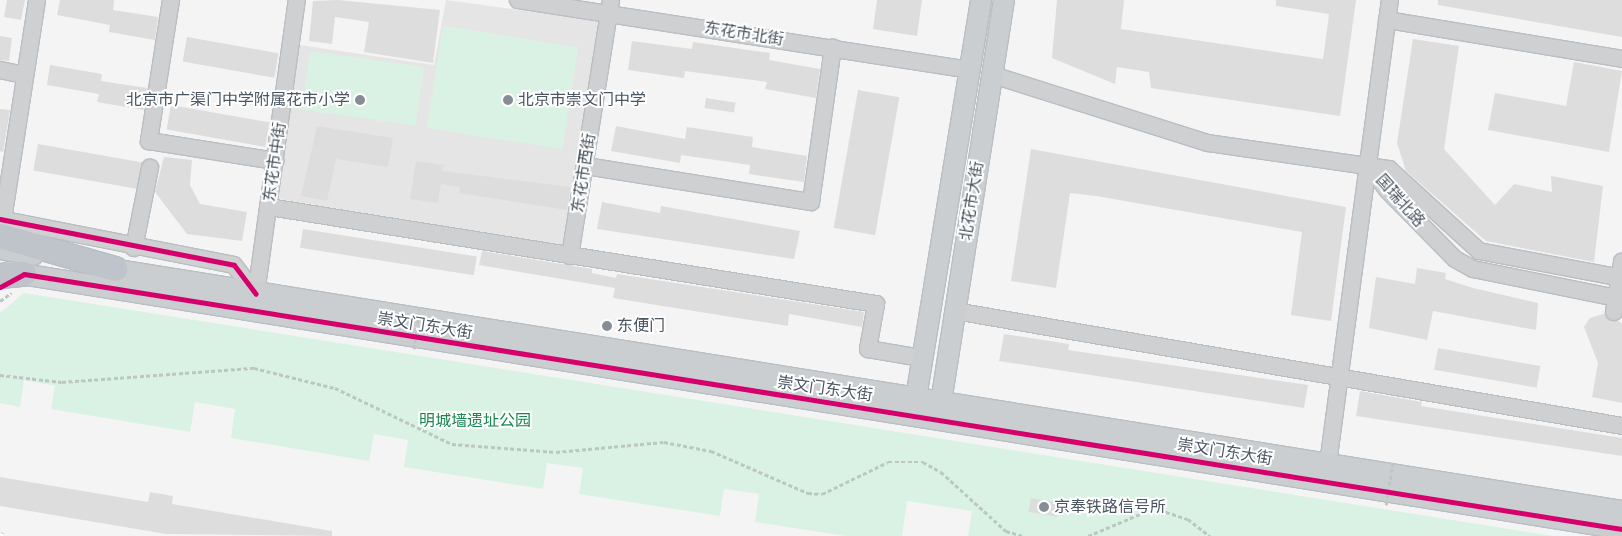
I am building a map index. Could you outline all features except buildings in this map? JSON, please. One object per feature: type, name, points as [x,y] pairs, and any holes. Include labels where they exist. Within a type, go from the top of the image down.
[{"type":"highway","points":[[1,225],[115,269]]},
{"type":"highway","points":[[0,276],[24,274]]},
{"type":"main road","name":"北花市大街","points":[[915,406],[921,358],[981,0]]},
{"type":"main road","name":"北花市大街","points":[[940,410],[1004,0]]},
{"type":"main road","name":"崇文门东大街","points":[[0,249],[915,406]]},
{"type":"main road","name":"崇文门东大街","points":[[0,270],[915,406]]},
{"type":"main road","points":[[915,406],[940,410]]},
{"type":"main road","name":"崇文门东大街","points":[[940,410],[1328,464],[1622,511]]},
{"type":"main road","name":"崇文门东大街","points":[[940,410],[1622,529]]},
{"type":"street","points":[[37,0],[23,74],[1,225],[234,265],[256,294]]},
{"type":"street","points":[[171,0],[149,142],[275,161]]},
{"type":"street","name":"东花市中街","points":[[256,294],[297,0]]},
{"type":"street","name":"东花市北街","points":[[518,0],[610,6],[833,48],[970,70]]},
{"type":"street","points":[[1328,464],[1343,379],[1366,162],[1390,0]]},
{"type":"street","name":"东花市西街","points":[[570,256],[586,166],[610,6]]},
{"type":"street","points":[[1387,20],[1622,59]]},
{"type":"street","points":[[586,166],[811,202],[833,48]]},
{"type":"street","points":[[0,70],[23,74]]},
{"type":"street","points":[[993,75],[1208,144],[1366,162]]},
{"type":"street","name":"国瑞北路","points":[[1366,162],[1389,169],[1478,251],[1621,273]]},
{"type":"street","name":"国瑞北路","points":[[1366,162],[1387,190],[1448,252],[1472,269],[1618,303]]},
{"type":"street","points":[[134,248],[150,168]]},
{"type":"street","points":[[269,207],[876,304],[868,349],[921,358]]},
{"type":"street","points":[[1618,303],[1621,273]]},
{"type":"street","points":[[0,288],[24,274]]},
{"type":"street","points":[[955,311],[1622,426]]},
{"type":"path","points":[[414,349],[419,308]]},
{"type":"path","points":[[0,376],[62,382],[254,368],[335,388],[452,444],[556,452],[664,442],[711,452],[808,494],[822,494],[888,462],[923,462],[941,472],[1006,531],[1023,536]]},
{"type":"path","points":[[1386,505],[1393,461]]},
{"type":"path","points":[[1088,536],[1145,512],[1188,519],[1210,536]]},
{"type":"shaded area","name":"北京市崇文门中学","points":[[446,0],[598,21],[566,246],[278,199],[300,45],[434,65]]},
{"type":"green space","points":[[443,26],[578,47],[562,149],[427,128]]},
{"type":"green space","points":[[310,51],[424,67],[416,125],[302,109]]},
{"type":"green space","name":"明城墙遗址公园","points":[[24,293],[1553,536],[968,536],[972,511],[907,501],[902,536],[846,536],[755,522],[759,494],[724,489],[720,516],[579,494],[583,468],[547,463],[543,489],[404,467],[408,440],[374,434],[369,461],[231,438],[235,409],[195,402],[190,432],[51,409],[55,386],[24,380],[20,407],[0,403],[0,313]]},
{"type":"cycle path","points":[[0,219],[234,265],[256,294]]},
{"type":"cycle path","points":[[0,287],[24,274],[1622,529]]},
{"type":"place","name":"北京市广渠门中学附属花市小学","points":[[360,100]]},
{"type":"place","name":"北京市崇文门中学","points":[[508,100]]},
{"type":"place","name":"东便门","points":[[607,326]]},
{"type":"place","name":"京奉铁路信号所","points":[[1044,507]]}]
